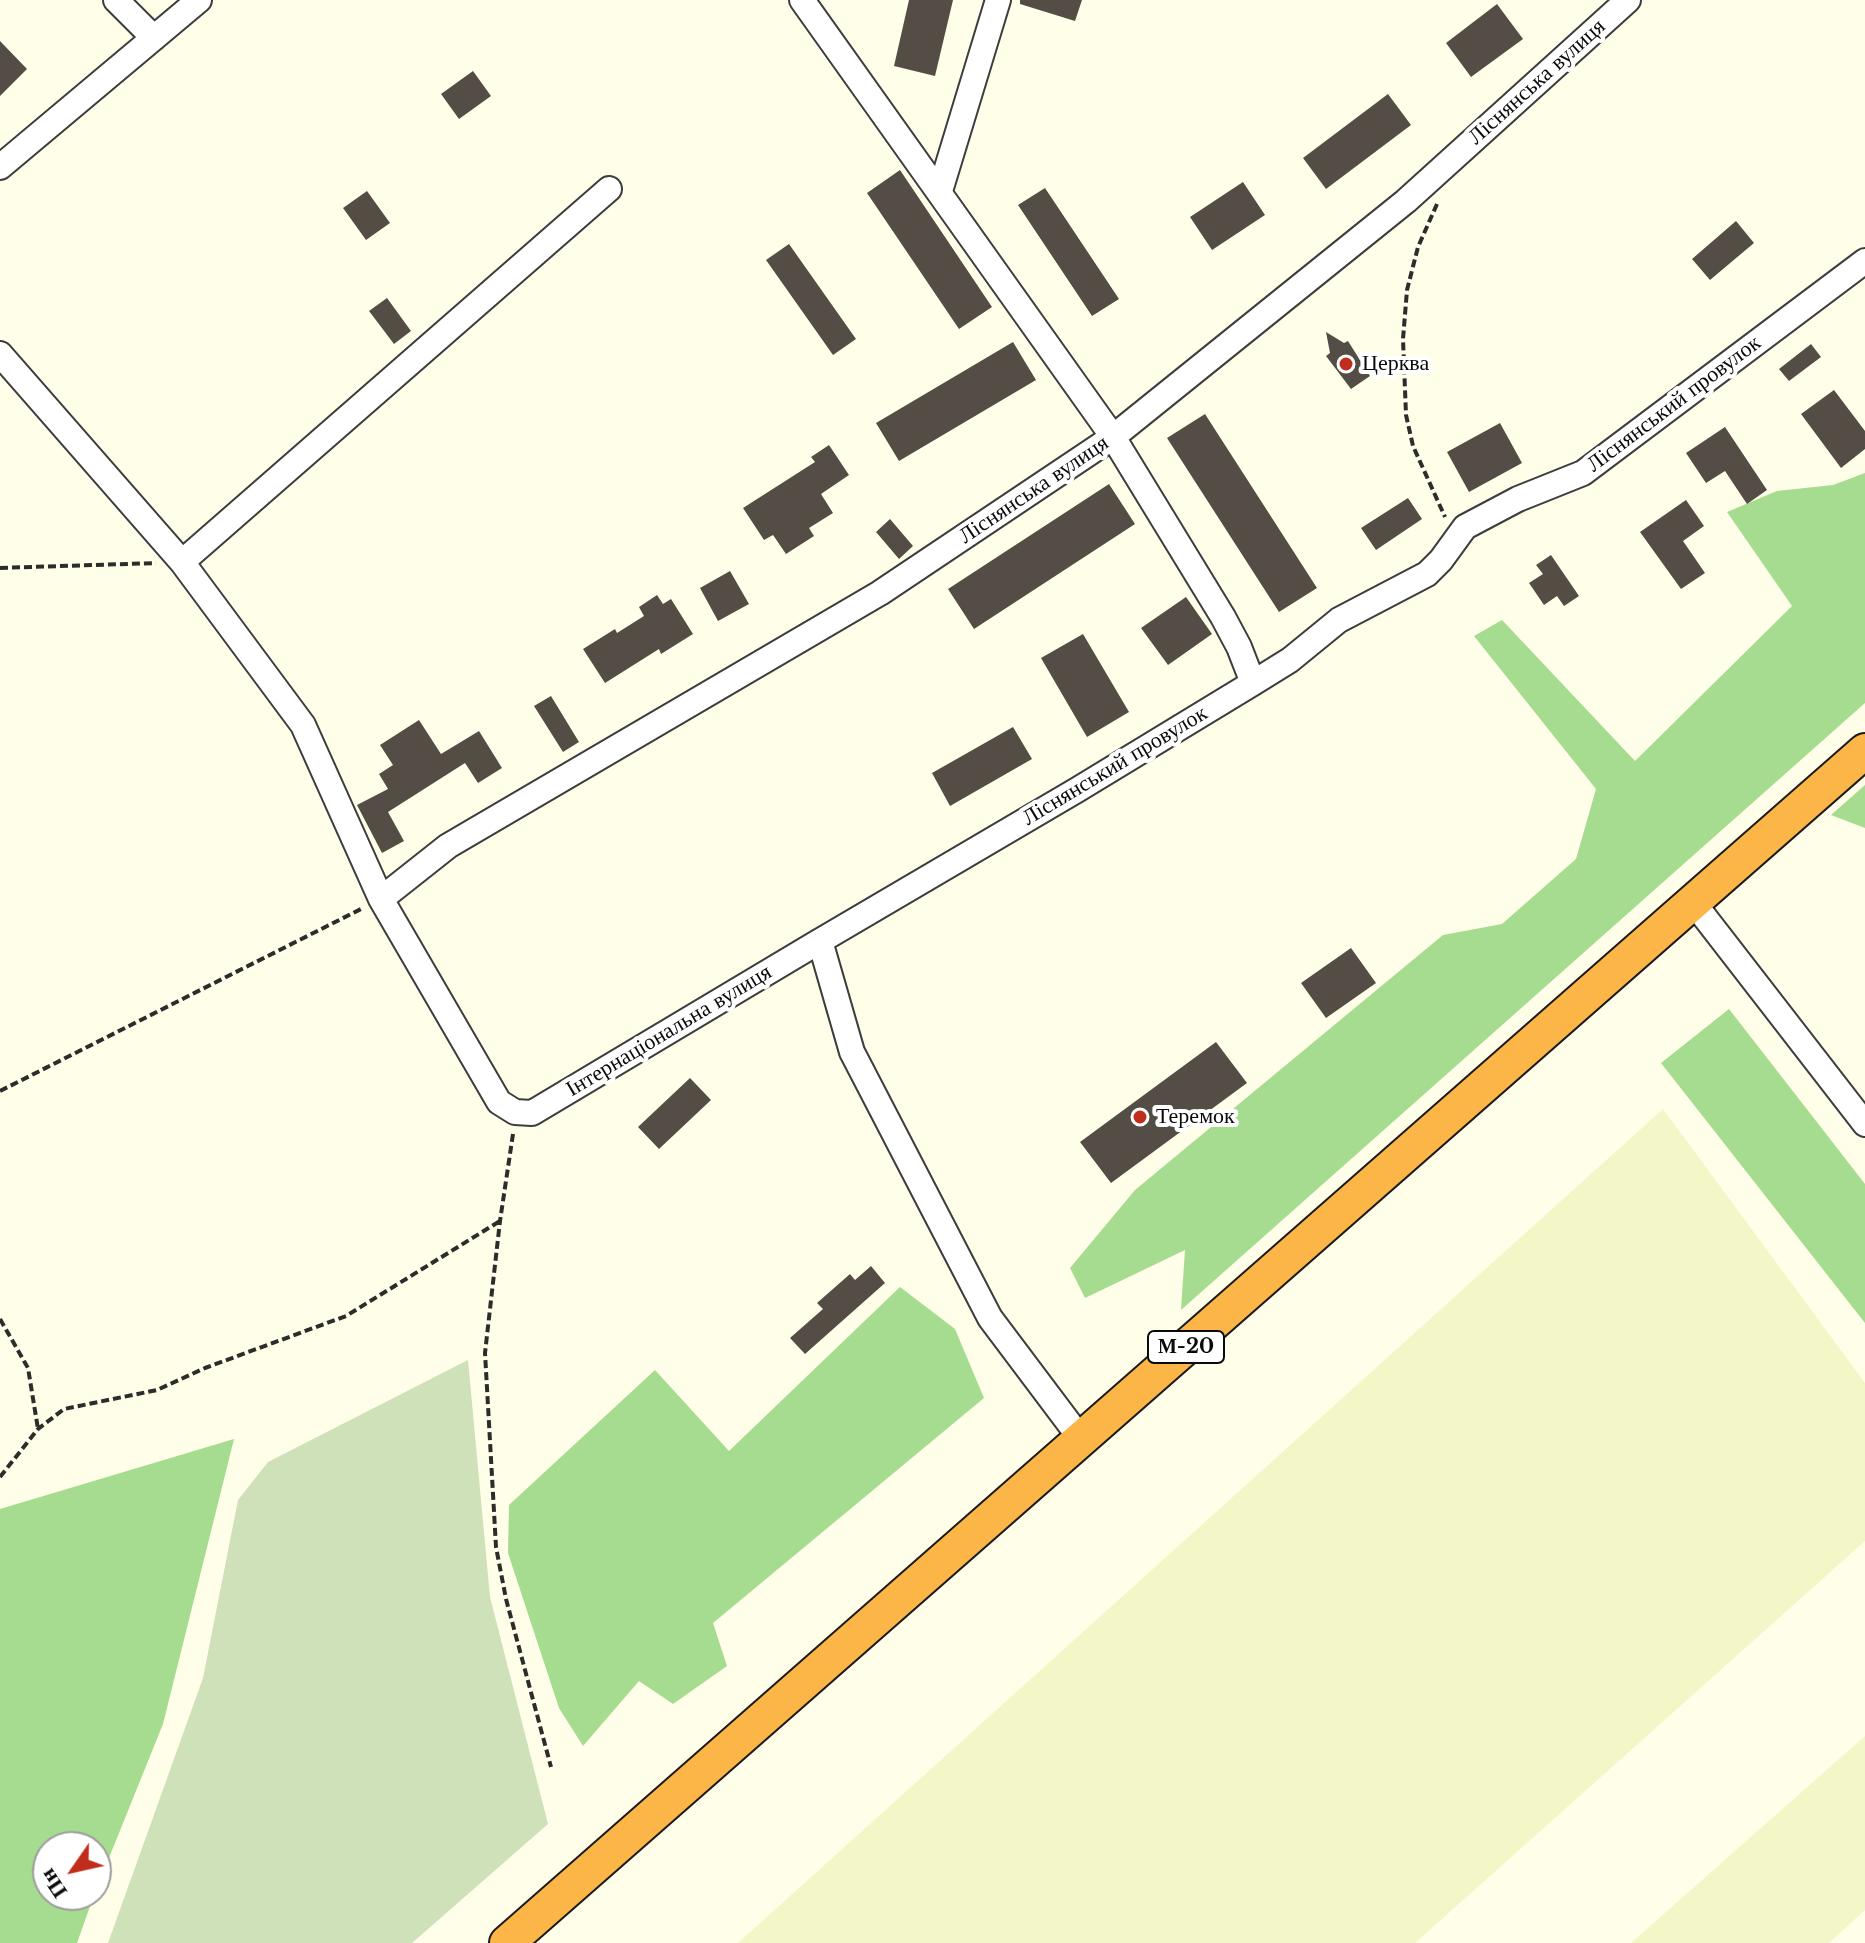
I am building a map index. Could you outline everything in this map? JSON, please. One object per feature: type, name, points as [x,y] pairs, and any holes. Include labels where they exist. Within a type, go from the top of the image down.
[{"type":"highway","name":"М-20","points":[[507,1943],[1865,751]]},
{"type":"street","points":[[116,0],[154,38]]},
{"type":"street","points":[[0,167],[199,0]]},
{"type":"street","points":[[802,0],[1113,437],[1223,617],[1253,683]]},
{"type":"street","points":[[940,191],[998,0]]},
{"type":"street","name":"Ліснянська вулиця","points":[[381,899],[448,846],[880,593],[1113,437],[1406,201],[1628,0]]},
{"type":"street","points":[[182,562],[609,189]]},
{"type":"street","name":"Ліснянський провулок","points":[[820,941],[1253,683],[1290,660],[1339,620],[1427,574],[1465,527],[1518,499],[1583,473],[1865,261]]},
{"type":"street","points":[[0,354],[182,562],[303,725],[381,899],[499,1102],[515,1112]]},
{"type":"street","points":[[1693,902],[1865,1124]]},
{"type":"street","points":[[820,941],[852,1052],[990,1318],[1081,1439]]},
{"type":"street","name":"Інтернаціональна вулиця","points":[[515,1112],[532,1113],[820,941]]},
{"type":"path","points":[[1439,198],[1418,247],[1407,290],[1403,339],[1406,415],[1411,436],[1453,541]]},
{"type":"path","points":[[0,568],[182,562]]},
{"type":"path","points":[[0,1091],[381,899]]},
{"type":"path","points":[[515,1112],[485,1353],[496,1547],[506,1599],[551,1767]]},
{"type":"path","points":[[0,1477],[38,1429],[64,1409],[157,1390],[205,1368],[346,1316],[500,1221]]},
{"type":"path","points":[[0,1319],[28,1368],[38,1429]]},
{"type":"green space","points":[[1865,473],[1865,703],[1181,1310],[1185,1250],[1085,1298],[1070,1268],[1135,1190],[1443,935],[1502,924],[1576,859],[1596,789],[1474,636],[1502,620],[1635,761],[1792,606],[1727,512],[1777,491],[1833,485]]},
{"type":"green space","points":[[1865,785],[1865,828],[1831,815]]},
{"type":"green space","points":[[1729,1009],[1865,1184],[1865,1323],[1661,1063]]},
{"type":"green space","points":[[1663,1109],[1865,1383],[1865,1541],[1415,1943],[738,1943]]},
{"type":"green space","points":[[900,1287],[955,1329],[984,1398],[713,1623],[727,1666],[673,1704],[639,1681],[583,1746],[559,1708],[508,1553],[509,1505],[655,1370],[729,1451]]},
{"type":"green space","points":[[468,1360],[490,1597],[548,1824],[412,1943],[108,1943],[203,1678],[238,1500],[268,1462]]},
{"type":"green space","points":[[234,1439],[163,1724],[112,1850],[112,1831],[32,1831],[32,1911],[88,1911],[77,1943],[0,1943],[0,1509]]},
{"type":"green space","points":[[1865,1736],[1865,1910],[1829,1943],[1631,1943]]},
{"type":"building","points":[[909,0],[953,0],[935,76],[894,66]]},
{"type":"building","points":[[1020,0],[1082,0],[1075,21],[1020,4]]},
{"type":"building","points":[[1497,4],[1523,39],[1471,77],[1446,43]]},
{"type":"building","points":[[0,41],[27,69],[0,96]]},
{"type":"building","points":[[473,71],[491,96],[459,119],[441,94]]},
{"type":"building","points":[[1388,94],[1411,125],[1326,189],[1303,158]]},
{"type":"building","points":[[900,170],[992,307],[959,329],[867,193]]},
{"type":"building","points":[[1243,182],[1265,215],[1212,250],[1190,217]]},
{"type":"building","points":[[1045,188],[1119,299],[1092,316],[1018,205]]},
{"type":"building","points":[[367,191],[390,223],[366,240],[343,208]]},
{"type":"building","points":[[1736,221],[1754,243],[1710,280],[1692,259]]},
{"type":"building","points":[[789,244],[856,339],[833,355],[766,260]]},
{"type":"building","points":[[387,298],[411,331],[394,344],[369,311]]},
{"type":"building","name":"Церква","points":[[1326,332],[1344,343],[1348,341],[1370,376],[1351,389],[1326,356],[1330,353]]},
{"type":"building","points":[[1013,342],[1036,380],[899,461],[876,423]]},
{"type":"building","points":[[1811,344],[1821,357],[1789,381],[1779,369]]},
{"type":"building","points":[[1834,390],[1865,431],[1865,449],[1841,468],[1801,414]]},
{"type":"building","points":[[1205,414],[1317,588],[1279,612],[1167,438]]},
{"type":"building","points":[[1500,423],[1522,463],[1469,492],[1447,452]]},
{"type":"building","points":[[1725,427],[1767,490],[1747,504],[1725,471],[1706,483],[1686,453]]},
{"type":"building","points":[[829,445],[849,475],[821,494],[833,513],[809,528],[814,536],[786,554],[773,535],[764,540],[743,508],[815,462],[811,457]]},
{"type":"building","points":[[1109,484],[1135,524],[974,629],[948,589]]},
{"type":"building","points":[[1408,498],[1422,519],[1376,550],[1361,528]]},
{"type":"building","points":[[1686,500],[1704,526],[1683,541],[1705,573],[1681,589],[1640,532]]},
{"type":"building","points":[[890,519],[913,546],[899,559],[876,532]]},
{"type":"building","points":[[1551,555],[1579,596],[1564,606],[1557,596],[1544,605],[1529,583],[1543,574],[1536,565]]},
{"type":"building","points":[[730,571],[749,604],[718,621],[700,588]]},
{"type":"building","points":[[657,595],[663,604],[671,599],[693,634],[661,654],[659,649],[605,683],[583,649],[644,616],[639,607]]},
{"type":"building","points":[[1186,597],[1212,634],[1168,665],[1141,628]]},
{"type":"building","points":[[1083,634],[1129,712],[1087,737],[1041,658]]},
{"type":"building","points":[[551,696],[579,742],[563,752],[534,706]]},
{"type":"building","points":[[419,720],[441,754],[479,731],[502,768],[478,783],[465,763],[388,812],[404,841],[382,853],[357,805],[388,789],[379,774],[393,765],[380,745]]},
{"type":"building","points":[[1013,727],[1032,759],[950,806],[932,773]]},
{"type":"building","points":[[1351,948],[1376,983],[1326,1018],[1301,983]]},
{"type":"building","points":[[1216,1042],[1247,1083],[1111,1183],[1080,1142]]},
{"type":"building","points":[[690,1078],[711,1100],[659,1149],[638,1127]]},
{"type":"building","points":[[871,1266],[885,1283],[805,1354],[790,1338],[823,1309],[817,1303],[850,1274],[855,1280]]},
{"type":"place","name":"Церква","points":[[1346,364]]},
{"type":"place","name":"Теремок","points":[[1140,1117]]}]
